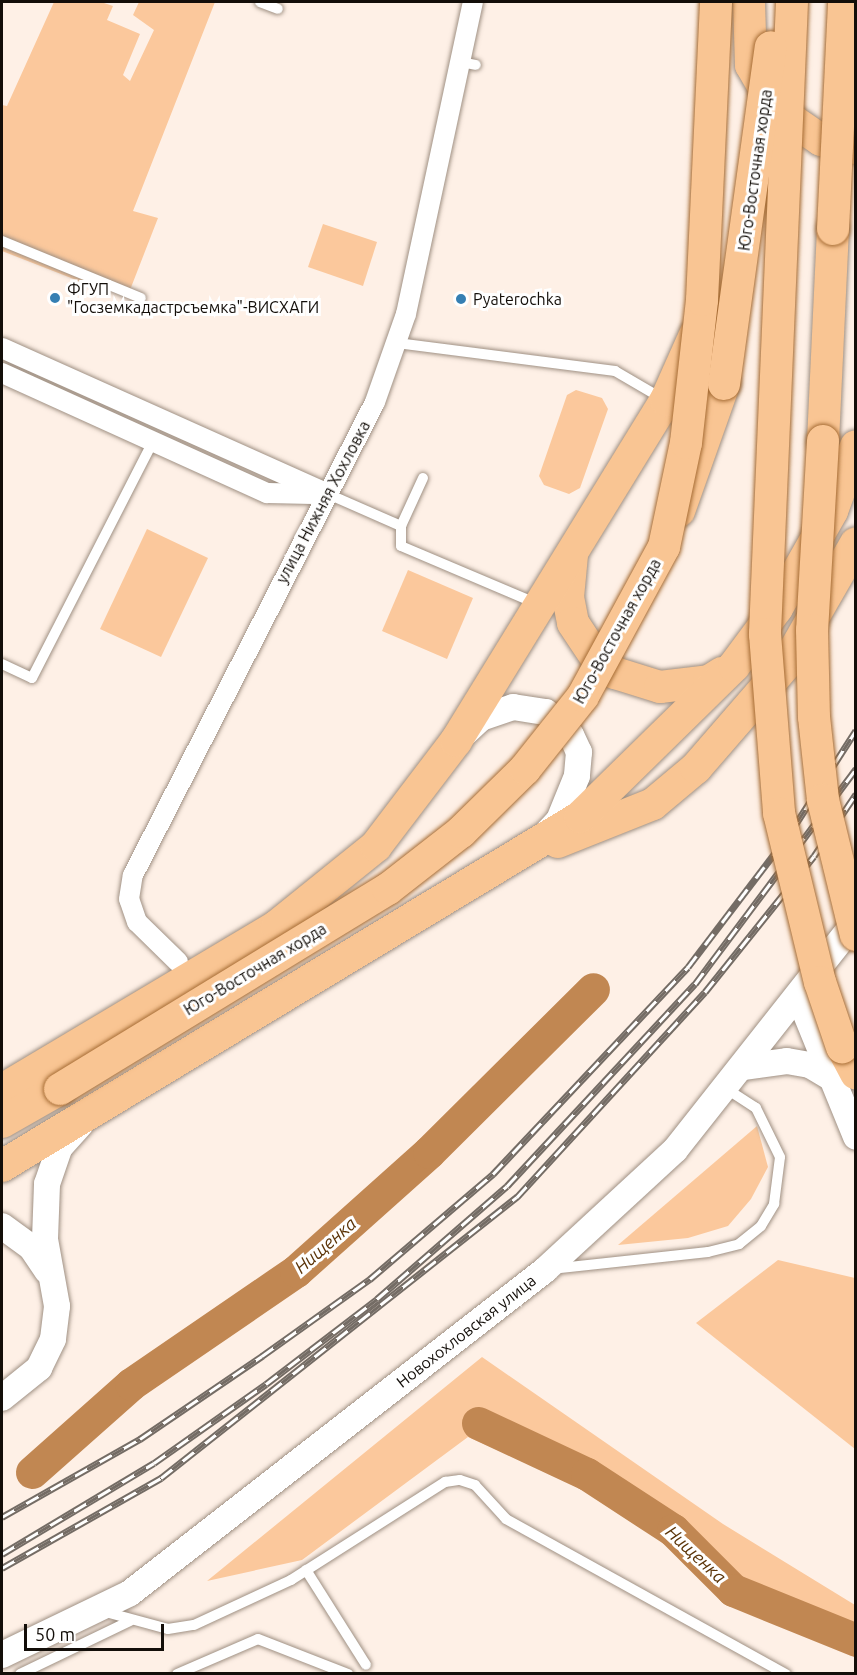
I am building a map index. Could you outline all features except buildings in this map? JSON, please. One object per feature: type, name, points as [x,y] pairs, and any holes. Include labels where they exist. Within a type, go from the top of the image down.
[{"type":"main road","points":[[664,547],[696,378],[716,2]]},
{"type":"main road","points":[[2,1090],[324,893],[376,846],[456,741],[666,400],[701,319],[715,266],[731,2]]},
{"type":"main road","points":[[749,2],[751,65],[771,102],[800,129],[855,148]]},
{"type":"main road","name":"Юго-Восточная хорда","points":[[2,1122],[388,889],[460,832],[525,769],[584,696],[664,547],[698,467],[724,384],[777,2]]},
{"type":"main road","name":"Юго-Восточная хорда","points":[[792,2],[765,634],[769,724],[778,813],[796,896],[843,1075]]},
{"type":"main road","points":[[844,2],[812,630],[814,717],[824,800],[855,935]]},
{"type":"main road","points":[[833,229],[855,116]]},
{"type":"main road","points":[[2,1166],[529,852],[580,818],[734,666],[777,608],[832,511],[855,446]]},
{"type":"main road","points":[[576,543],[568,597],[573,623],[597,658],[615,672],[660,687],[709,681],[734,666]]},
{"type":"main road","points":[[529,852],[604,827],[652,804],[696,768],[787,663],[855,543]]},
{"type":"street","name":"улица Нижняя Хохловка","points":[[178,962],[137,922],[129,899],[133,875],[375,402],[397,343],[469,63],[473,2]]},
{"type":"street","points":[[2,348],[328,494]]},
{"type":"street","points":[[2,373],[267,494],[328,494]]},
{"type":"street","points":[[456,741],[481,718],[513,707],[546,712],[571,735],[579,752],[577,776],[559,820],[529,852]]},
{"type":"street","name":"Новохохловская улица","points":[[2,1655],[130,1593],[545,1270],[675,1150],[799,997],[855,921]]},
{"type":"street","points":[[799,997],[843,1075],[855,1137]]},
{"type":"street","points":[[743,1066],[788,1061],[843,1075]]},
{"type":"street","points":[[2,1398],[28,1380],[47,1354],[56,1322],[54,1290],[45,1239],[47,1184],[60,1148],[92,1113]]},
{"type":"street","points":[[2,1226],[31,1247],[54,1290]]},
{"type":"lane","points":[[260,2],[278,9]]},
{"type":"lane","points":[[2,241],[141,298]]},
{"type":"lane","points":[[397,343],[615,371],[666,400]]},
{"type":"lane","points":[[2,664],[32,678],[153,442]]},
{"type":"lane","points":[[423,478],[401,526],[401,546],[528,600]]},
{"type":"lane","points":[[328,494],[401,526]]},
{"type":"lane","points":[[545,1270],[708,1252],[739,1244],[761,1226],[774,1204],[780,1157],[756,1108],[724,1088]]},
{"type":"lane","points":[[96,1609],[168,1629],[194,1625],[306,1570],[445,1482],[460,1480],[475,1485],[506,1519],[786,1674]]},
{"type":"lane","points":[[306,1570],[366,1665]]},
{"type":"lane","points":[[20,1674],[130,1620]]},
{"type":"lane","points":[[177,1674],[258,1639],[348,1674]]},
{"type":"shaded area","points":[[54,2],[101,2],[113,6],[107,20],[140,34],[123,75],[130,81],[154,30],[133,15],[139,2],[215,2],[133,211],[158,218],[130,290],[87,272],[84,283],[2,251],[2,105],[7,106]]},
{"type":"shaded area","points":[[323,224],[377,242],[363,286],[308,267]]},
{"type":"shaded area","points":[[576,390],[602,398],[608,409],[580,488],[569,494],[544,485],[539,476],[567,395]]},
{"type":"shaded area","points":[[147,529],[208,558],[161,657],[100,629]]},
{"type":"shaded area","points":[[408,570],[473,598],[447,659],[382,631]]},
{"type":"shaded area","points":[[757,1126],[768,1167],[751,1199],[728,1226],[688,1238],[618,1245]]},
{"type":"shaded area","points":[[778,1260],[855,1278],[855,1449],[696,1323]]},
{"type":"shaded area","points":[[482,1357],[723,1524],[855,1605],[855,1650],[575,1484],[468,1437],[302,1560],[207,1581]]},
{"type":"waterway","name":"Нищенка","points":[[32,1472],[131,1384],[296,1271],[429,1152],[593,989]]},
{"type":"waterway","name":"Нищенка","points":[[478,1423],[587,1474],[673,1530],[733,1590],[856,1640]]},
{"type":"railway","points":[[2,1517],[140,1439],[262,1356],[370,1279],[493,1174],[688,967],[790,833],[856,730]]},
{"type":"railway","points":[[2,1554],[154,1463],[266,1384],[377,1299],[507,1186],[695,984],[856,769]]},
{"type":"railway","points":[[2,1568],[161,1478],[517,1197],[705,992],[814,856],[856,794]]},
{"type":"place","name":"ФГУП \"Госземкадастрсъемка\"-ВИСХАГИ","points":[[55,298]]},
{"type":"place","name":"Pyaterochka","points":[[461,299]]}]
